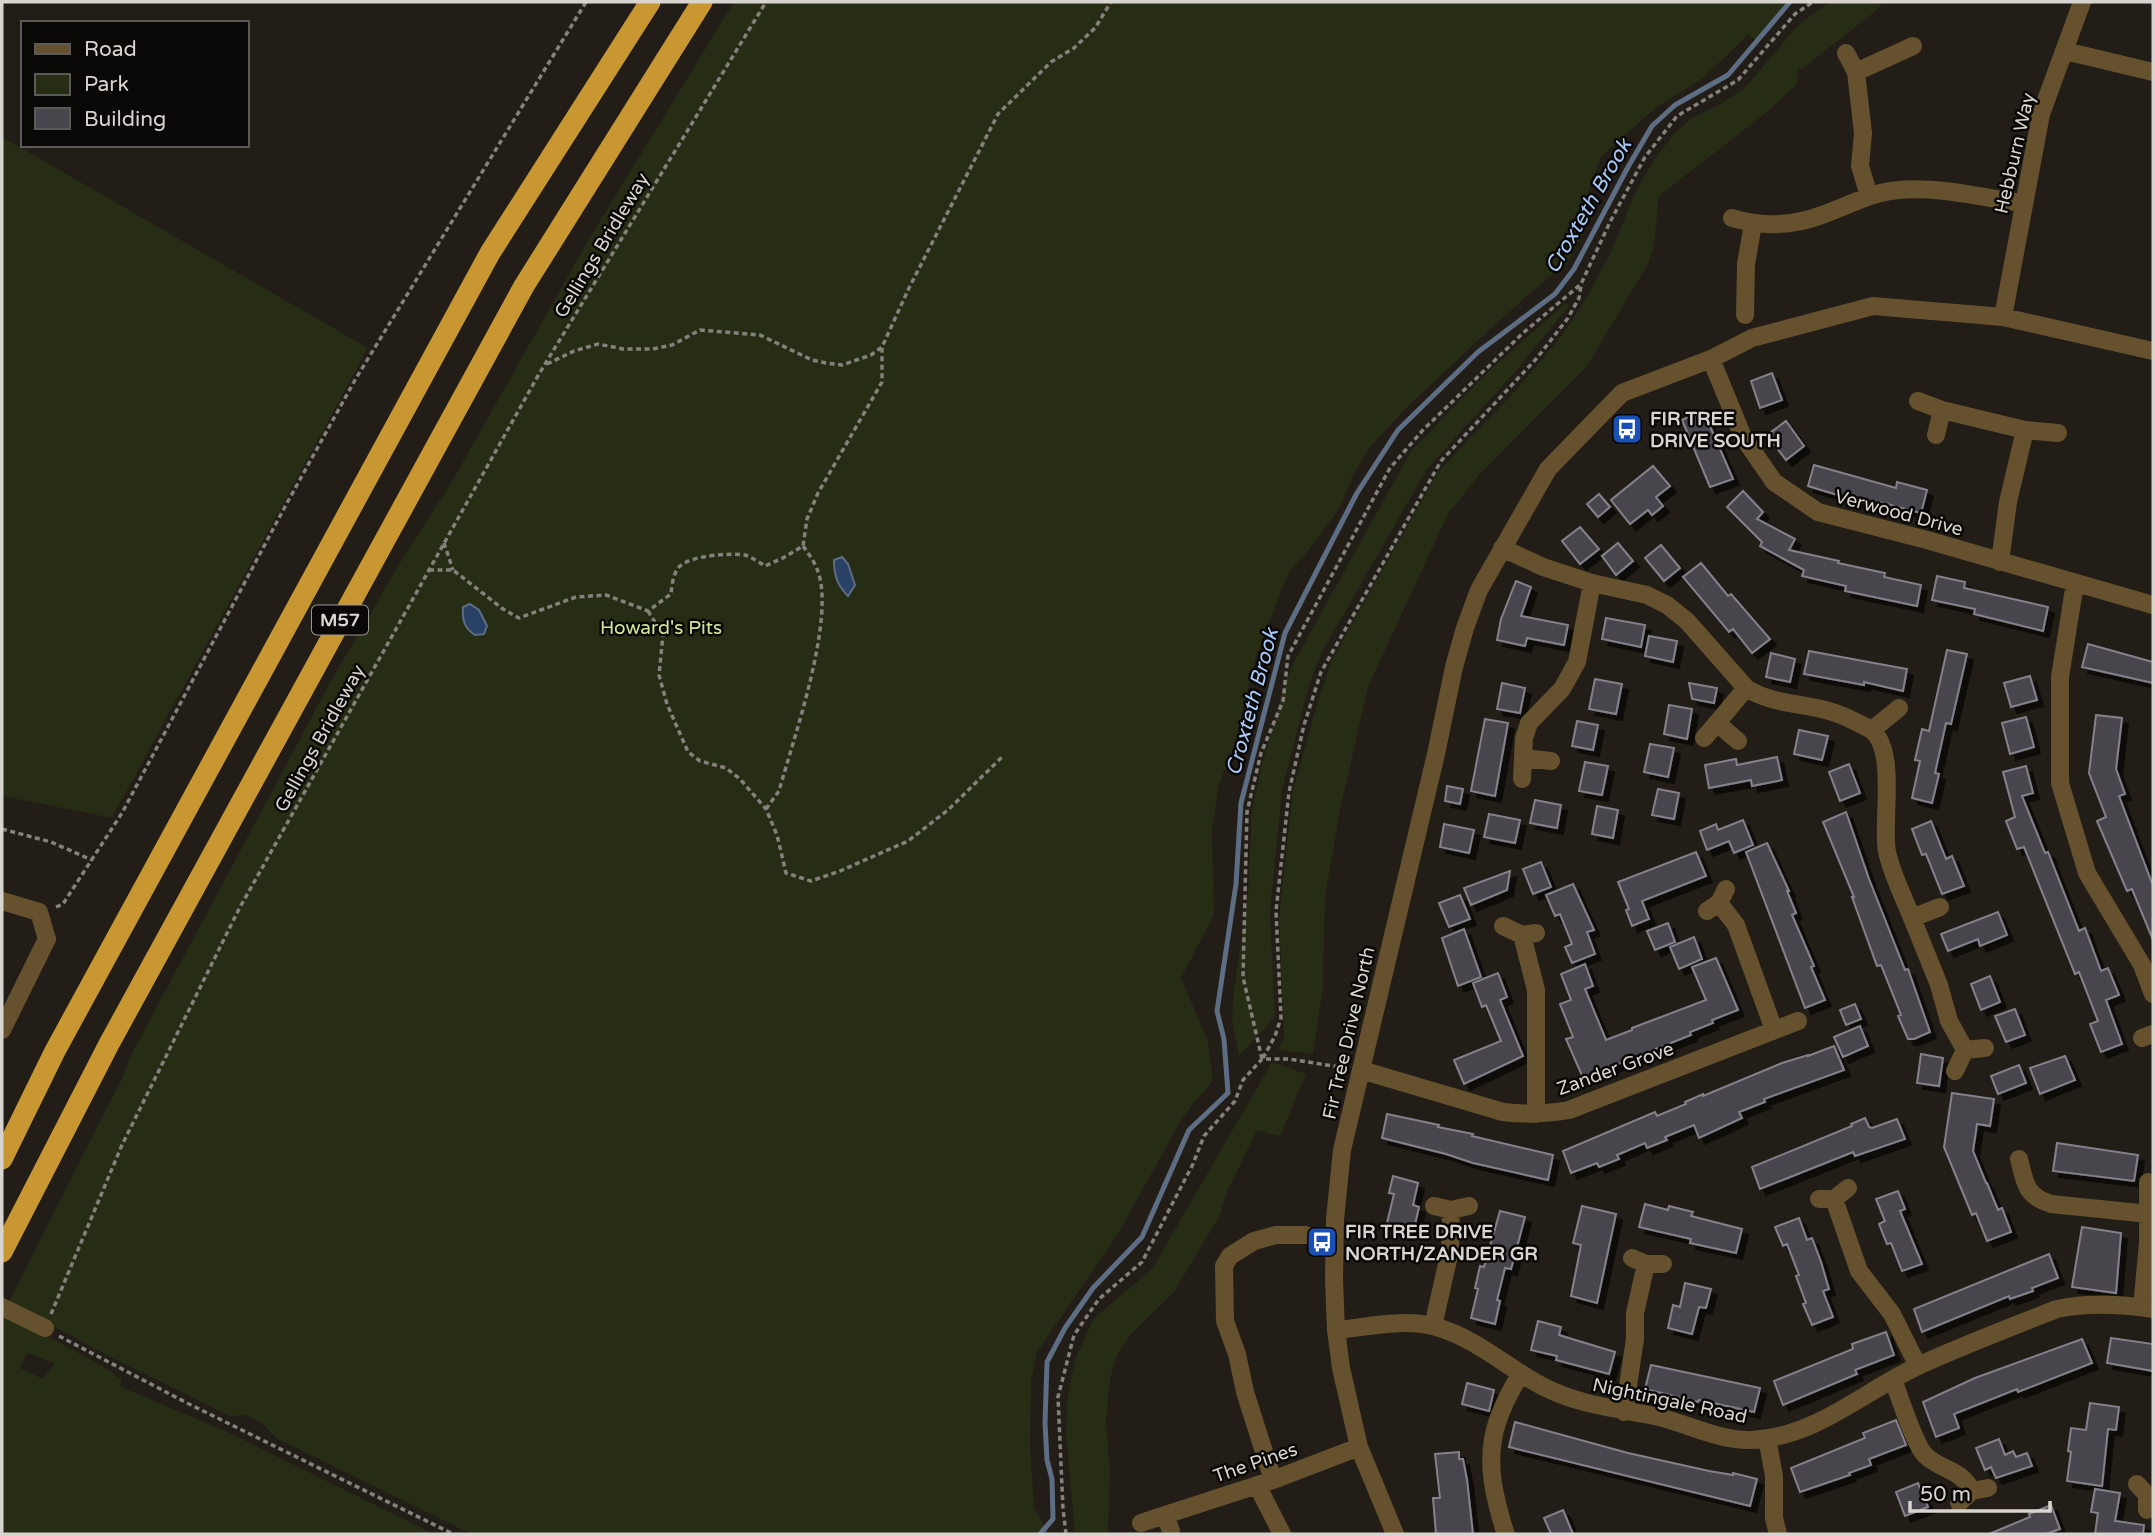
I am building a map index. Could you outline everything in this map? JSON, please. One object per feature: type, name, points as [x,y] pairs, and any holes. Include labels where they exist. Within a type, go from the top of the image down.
[{"type":"highway","name":"M57","points":[[2,1159],[69,1026],[490,253],[650,2]]},
{"type":"highway","name":"M57","points":[[2,1252],[108,1044],[524,286],[702,2]]},
{"type":"street","name":"Hebburn Way","points":[[2003,317],[2040,114],[2082,2]]},
{"type":"street","points":[[1856,72],[1913,46]]},
{"type":"street","points":[[2065,51],[2153,72]]},
{"type":"street","points":[[1846,53],[1856,72],[1863,133],[1860,166],[1869,196]]},
{"type":"street","points":[[1732,218],[1753,224],[1801,221],[1869,196],[1898,190],[1928,190],[2023,204]]},
{"type":"street","points":[[1745,315],[1746,264],[1753,224]]},
{"type":"street","points":[[1965,1050],[1949,1021],[1939,985],[1887,851],[1887,772],[1882,749],[1872,730],[1831,711],[1767,699],[1746,688],[1687,621],[1667,605],[1647,595],[1592,583],[1543,567],[1502,548],[1548,469],[1622,393],[1711,359],[1752,338],[1873,306],[2003,317],[2153,351]]},
{"type":"street","name":"Verwood Drive","points":[[1711,359],[1743,437],[1774,482],[1818,512],[1927,540],[2153,605]]},
{"type":"street","points":[[1918,401],[1942,410],[2025,430],[2058,433]]},
{"type":"street","points":[[1936,435],[1942,410]]},
{"type":"street","points":[[2000,562],[2008,502],[2025,430]]},
{"type":"street","name":"Fir Tree Drive North","points":[[1395,1534],[1359,1447],[1336,1330],[1334,1268],[1338,1185],[1342,1150],[1436,754],[1454,667],[1479,590],[1502,548]]},
{"type":"street","points":[[1522,779],[1524,738],[1529,723],[1562,689],[1577,662],[1592,583]]},
{"type":"street","points":[[2076,583],[2060,677],[2060,783],[2088,873],[2142,965],[2153,995]]},
{"type":"street","points":[[1704,738],[1746,688]]},
{"type":"street","points":[[1872,730],[1899,708]]},
{"type":"street","points":[[1717,723],[1738,741]]},
{"type":"street","points":[[1523,758],[1551,761]]},
{"type":"street","points":[[2,901],[39,912],[47,939],[2,1030]]},
{"type":"street","points":[[1717,901],[1736,925],[1774,1030]]},
{"type":"street","points":[[1912,918],[1940,907]]},
{"type":"street","points":[[1503,926],[1529,934],[1536,990],[1536,1114]]},
{"type":"street","name":"Zander Grove","points":[[1362,1070],[1503,1112],[1536,1114],[1569,1110],[1798,1021]]},
{"type":"street","points":[[1965,1050],[1985,1048]]},
{"type":"street","points":[[1955,1071],[1965,1050]]},
{"type":"street","points":[[2019,1157],[2026,1186],[2039,1200],[2149,1214]]},
{"type":"street","points":[[2147,1308],[2148,1182]]},
{"type":"street","points":[[1834,1195],[1858,1270],[1892,1314],[1918,1366]]},
{"type":"street","points":[[1433,1326],[1450,1251],[1443,1208],[1469,1206]]},
{"type":"street","points":[[1282,1534],[1265,1482],[1233,1343],[1224,1321],[1224,1266],[1230,1256],[1254,1241],[1276,1235],[1306,1235]]},
{"type":"street","points":[[1624,1412],[1635,1339],[1635,1313],[1647,1262]]},
{"type":"street","name":"Nightingale Road","points":[[1336,1330],[1401,1324],[1433,1326],[1478,1345],[1520,1375],[1567,1398],[1624,1412],[1654,1416],[1736,1439],[1767,1438],[1808,1427],[1918,1366],[2057,1309],[2100,1303],[2147,1308]]},
{"type":"street","points":[[2,1307],[45,1328]]},
{"type":"street","points":[[1506,1534],[1493,1487],[1491,1448],[1499,1413],[1520,1375]]},
{"type":"street","points":[[1893,1380],[1922,1450],[1933,1460],[1960,1475],[1973,1494]]},
{"type":"street","points":[[1767,1438],[1774,1476],[1774,1518],[1778,1534]]},
{"type":"street","name":"The Pines","points":[[1141,1523],[1168,1523],[1265,1482],[1359,1447]]},
{"type":"path","points":[[39,912],[63,904],[122,813],[355,380],[586,2]]},
{"type":"path","name":"Gellings Bridleway","points":[[45,1328],[122,1145],[239,909],[545,364],[766,2]]},
{"type":"path","points":[[766,809],[779,791],[819,642],[823,603],[818,570],[803,545],[807,519],[818,493],[882,382],[882,347],[909,288],[998,114],[1051,62],[1074,48],[1095,28],[1111,2]]},
{"type":"path","points":[[1066,1534],[1058,1397],[1074,1335],[1098,1299],[1142,1262],[1193,1164],[1204,1136],[1236,1101],[1243,1080],[1262,1059],[1275,1037],[1281,1018],[1276,911],[1289,792],[1304,726],[1321,672],[1441,461],[1537,358],[1568,318],[1610,222],[1645,158],[1677,117],[1738,79],[1795,14],[1814,2]]},
{"type":"path","points":[[1262,1059],[1243,977],[1247,812],[1261,753],[1283,701],[1288,656],[1390,468],[1423,430],[1523,333],[1581,284]]},
{"type":"path","points":[[545,364],[598,344],[622,349],[672,345],[700,330],[760,335],[812,360],[842,365],[871,355],[882,347]]},
{"type":"path","points":[[444,543],[453,570],[503,609],[519,618],[576,597],[606,595],[648,611],[663,635],[659,675],[667,704],[688,752],[700,761],[726,768],[740,779],[766,809],[777,835],[786,873],[811,881],[908,841],[948,810],[1004,755]]},
{"type":"path","points":[[648,611],[671,594],[673,579],[680,566],[694,559],[710,555],[746,555],[765,566],[803,545]]},
{"type":"path","points":[[429,570],[453,570]]},
{"type":"path","points":[[2,829],[51,842],[92,860]]},
{"type":"path","points":[[1262,1059],[1289,1059],[1362,1070]]},
{"type":"path","points":[[45,1328],[187,1403],[453,1534]]},
{"type":"green space","name":"Howard's Pits","points":[[734,2],[1790,2],[1758,41],[1748,35],[1702,79],[1658,106],[1602,156],[1590,183],[1586,228],[1568,262],[1470,348],[1409,405],[1370,447],[1353,475],[1342,504],[1309,550],[1289,572],[1255,659],[1235,745],[1219,784],[1212,831],[1214,915],[1181,978],[1208,1041],[1213,1080],[1183,1117],[1118,1234],[1037,1352],[1031,1381],[1030,1446],[1034,1508],[1050,1534],[476,1534],[276,1438],[263,1424],[247,1415],[230,1416],[112,1358],[9,1302],[124,1074],[129,1059],[333,677],[451,483],[589,239]]},
{"type":"green space","points":[[1830,2],[1883,2],[1877,10],[1802,69],[1799,68],[1796,85],[1766,113],[1659,196],[1654,244],[1649,262],[1588,365],[1480,474],[1448,514],[1368,687],[1339,815],[1325,898],[1323,987],[1313,1054],[1278,1050],[1284,1036],[1279,917],[1293,790],[1332,659],[1438,472],[1515,391],[1560,338],[1584,302],[1611,252],[1635,193],[1654,160],[1673,135],[1692,118],[1745,88],[1798,25]]},
{"type":"green space","points":[[2,137],[368,348],[112,818],[2,796]]},
{"type":"green space","points":[[1566,303],[1569,306],[1514,373],[1427,469],[1322,652],[1309,685],[1282,790],[1270,913],[1275,1017],[1239,1056],[1232,1019],[1248,893],[1252,810],[1286,680],[1411,451],[1490,370]]},
{"type":"green space","points":[[1272,1062],[1306,1074],[1280,1136],[1257,1130],[1227,1192],[1219,1217],[1174,1292],[1130,1335],[1117,1355],[1110,1380],[1106,1422],[1110,1471],[1108,1534],[1075,1534],[1066,1435],[1067,1400],[1075,1360],[1093,1319],[1152,1269]]},
{"type":"green space","points":[[4,1313],[103,1366],[121,1379],[121,1387],[230,1433],[434,1534],[2,1534]],"holes":[[[27,1353],[55,1363],[43,1379],[20,1368]]]},
{"type":"water","points":[[842,557],[848,564],[855,585],[848,596],[837,580],[835,570],[834,560]]},
{"type":"water","points":[[470,604],[479,610],[487,626],[484,634],[475,635],[464,623],[463,607]]},
{"type":"building","points":[[1772,373],[1782,400],[1760,408],[1751,381]]},
{"type":"building","points":[[1703,410],[1733,479],[1710,487],[1682,420]]},
{"type":"building","points":[[1786,421],[1804,446],[1786,460],[1767,435]]},
{"type":"building","points":[[1814,465],[1896,488],[1897,482],[1927,490],[1921,513],[1879,502],[1877,507],[1808,486]]},
{"type":"building","points":[[1653,466],[1670,486],[1656,497],[1663,506],[1652,515],[1648,510],[1630,524],[1611,500]]},
{"type":"building","points":[[1743,491],[1763,512],[1757,519],[1795,539],[1789,550],[1885,573],[1884,577],[1921,585],[1917,606],[1845,591],[1846,586],[1802,576],[1804,570],[1760,546],[1762,542],[1727,507]]},
{"type":"building","points":[[1599,494],[1610,507],[1598,517],[1587,504]]},
{"type":"building","points":[[1580,527],[1599,549],[1580,564],[1562,541]]},
{"type":"building","points":[[1618,543],[1633,561],[1616,575],[1602,556]]},
{"type":"building","points":[[1661,545],[1680,568],[1664,581],[1645,558]]},
{"type":"building","points":[[1701,563],[1728,596],[1731,594],[1770,639],[1752,653],[1733,629],[1729,632],[1683,577]]},
{"type":"building","points":[[1937,576],[1965,582],[1964,588],[2048,607],[2043,631],[1974,614],[1975,609],[1932,600]]},
{"type":"building","points":[[1516,581],[1531,587],[1521,616],[1568,625],[1564,645],[1527,638],[1525,646],[1497,640],[1501,619]]},
{"type":"building","points":[[1606,618],[1645,625],[1641,647],[1602,639]]},
{"type":"building","points":[[1649,636],[1677,641],[1673,662],[1645,656]]},
{"type":"building","points":[[2088,644],[2153,662],[2153,683],[2082,667]]},
{"type":"building","points":[[1947,650],[1967,654],[1951,724],[1946,723],[1935,773],[1939,774],[1932,803],[1912,798],[1920,761],[1915,760],[1922,729],[1929,731]]},
{"type":"building","points":[[1809,651],[1907,669],[1903,691],[1864,682],[1864,685],[1804,674]]},
{"type":"building","points":[[1771,653],[1795,659],[1790,682],[1766,677]]},
{"type":"building","points":[[2030,676],[2037,700],[2011,707],[2004,683]]},
{"type":"building","points":[[1595,679],[1622,684],[1616,714],[1589,709]]},
{"type":"building","points":[[1502,683],[1525,688],[1520,713],[1497,709]]},
{"type":"building","points":[[1689,683],[1717,688],[1714,703],[1692,699]]},
{"type":"building","points":[[1669,705],[1692,709],[1687,739],[1664,734]]},
{"type":"building","points":[[2096,715],[2122,718],[2116,769],[2125,794],[2119,796],[2153,886],[2153,940],[2132,889],[2127,891],[2097,821],[2106,817],[2089,773]]},
{"type":"building","points":[[2026,717],[2034,747],[2010,754],[2002,723]]},
{"type":"building","points":[[1485,719],[1508,723],[1495,796],[1471,791]]},
{"type":"building","points":[[1577,721],[1598,725],[1593,750],[1572,746]]},
{"type":"building","points":[[1799,730],[1828,736],[1822,760],[1794,754]]},
{"type":"building","points":[[1650,744],[1674,748],[1668,777],[1644,772]]},
{"type":"building","points":[[1777,757],[1782,780],[1752,786],[1751,780],[1709,788],[1705,765],[1736,759],[1737,765]]},
{"type":"building","points":[[1585,762],[1608,766],[1602,795],[1579,791]]},
{"type":"building","points":[[1849,764],[1860,793],[1840,801],[1829,772]]},
{"type":"building","points":[[2026,766],[2033,793],[2022,796],[2045,853],[2048,852],[2079,931],[2085,928],[2101,971],[2108,968],[2119,995],[2106,1000],[2122,1044],[2101,1052],[2090,1024],[2098,1021],[2079,972],[2075,974],[2024,847],[2017,849],[2006,821],[2015,817],[2003,772]]},
{"type":"building","points":[[1447,786],[1463,789],[1460,804],[1445,801]]},
{"type":"building","points":[[1658,789],[1679,793],[1674,819],[1652,815]]},
{"type":"building","points":[[1535,800],[1561,805],[1557,828],[1530,823]]},
{"type":"building","points":[[1597,806],[1618,810],[1613,838],[1592,834]]},
{"type":"building","points":[[1846,812],[1869,879],[1905,970],[1908,969],[1930,1032],[1914,1039],[1908,1039],[1881,965],[1877,966],[1854,897],[1823,822]]},
{"type":"building","points":[[1489,814],[1520,820],[1515,843],[1484,837]]},
{"type":"building","points":[[1743,820],[1753,845],[1734,853],[1729,841],[1707,850],[1700,831],[1716,824],[1718,830]]},
{"type":"building","points":[[1931,821],[1946,859],[1952,856],[1964,886],[1942,894],[1926,854],[1922,855],[1912,829]]},
{"type":"building","points":[[1444,824],[1474,830],[1469,853],[1440,847]]},
{"type":"building","points":[[1767,843],[1789,891],[1796,913],[1792,915],[1825,1000],[1805,1008],[1746,852]]},
{"type":"building","points":[[1696,852],[1706,876],[1642,901],[1649,919],[1632,926],[1626,910],[1629,909],[1618,882]]},
{"type":"building","points":[[1541,862],[1551,887],[1533,894],[1523,869]]},
{"type":"building","points":[[1510,871],[1507,890],[1471,905],[1464,888]]},
{"type":"building","points":[[1573,884],[1594,930],[1587,932],[1595,954],[1572,963],[1565,947],[1572,944],[1560,914],[1555,916],[1546,895]]},
{"type":"building","points":[[1460,895],[1470,919],[1449,927],[1439,903]]},
{"type":"building","points":[[1998,912],[2007,935],[1980,946],[1978,939],[1948,951],[1941,934]]},
{"type":"building","points":[[1668,923],[1675,942],[1655,950],[1647,931]]},
{"type":"building","points":[[1464,929],[1481,977],[1458,986],[1442,938]]},
{"type":"building","points":[[1694,937],[1702,959],[1679,969],[1670,947]]},
{"type":"building","points":[[1716,958],[1738,1010],[1712,1020],[1713,1023],[1690,1032],[1691,1035],[1583,1078],[1566,1039],[1573,1037],[1560,1004],[1571,1000],[1561,974],[1585,964],[1593,986],[1585,989],[1606,1040],[1706,1000],[1692,967]]},
{"type":"building","points":[[1498,973],[1507,997],[1500,1000],[1523,1056],[1464,1084],[1454,1060],[1501,1041],[1486,1005],[1482,1007],[1473,983]]},
{"type":"building","points":[[1990,976],[2000,1002],[1981,1010],[1971,984]]},
{"type":"building","points":[[1855,1004],[1861,1019],[1846,1025],[1840,1010]]},
{"type":"building","points":[[2015,1009],[2025,1035],[2006,1042],[1995,1016]]},
{"type":"building","points":[[1860,1026],[1868,1046],[1843,1057],[1834,1037]]},
{"type":"building","points":[[1834,1046],[1844,1070],[1764,1099],[1765,1102],[1739,1112],[1742,1118],[1699,1138],[1694,1125],[1647,1148],[1645,1143],[1617,1155],[1619,1159],[1599,1167],[1597,1163],[1571,1173],[1563,1151],[1655,1112],[1657,1116],[1703,1094]]},
{"type":"building","points":[[1921,1054],[1943,1058],[1939,1086],[1917,1083]]},
{"type":"building","points":[[2065,1056],[2075,1080],[2040,1094],[2030,1068]]},
{"type":"building","points":[[2019,1065],[2026,1083],[1998,1094],[1991,1076]]},
{"type":"building","points":[[1952,1093],[1994,1099],[1990,1126],[1977,1124],[1973,1151],[1998,1210],[2002,1208],[2011,1232],[1987,1241],[1976,1213],[1972,1215],[1944,1147]]},
{"type":"building","points":[[1387,1114],[1553,1155],[1548,1180],[1382,1138]]},
{"type":"building","points":[[1865,1118],[1872,1128],[1897,1119],[1905,1139],[1855,1156],[1853,1152],[1760,1189],[1752,1167],[1852,1126],[1851,1124]]},
{"type":"building","points":[[2057,1143],[2138,1155],[2134,1181],[2053,1171]]},
{"type":"building","points":[[1393,1176],[1418,1183],[1413,1205],[1419,1207],[1414,1229],[1387,1223],[1394,1194],[1389,1193]]},
{"type":"building","points":[[1898,1191],[1905,1209],[1900,1211],[1922,1264],[1902,1271],[1891,1243],[1887,1244],[1879,1224],[1885,1221],[1876,1199]]},
{"type":"building","points":[[1645,1204],[1668,1210],[1669,1206],[1693,1212],[1691,1216],[1742,1229],[1736,1253],[1690,1243],[1691,1239],[1639,1227]]},
{"type":"building","points":[[1582,1206],[1616,1214],[1597,1303],[1571,1296],[1581,1245],[1573,1243]]},
{"type":"building","points":[[1500,1211],[1525,1217],[1511,1269],[1505,1268],[1497,1300],[1500,1301],[1495,1324],[1471,1318],[1480,1266],[1484,1267]]},
{"type":"building","points":[[1799,1218],[1807,1240],[1812,1238],[1821,1262],[1829,1289],[1823,1291],[1833,1317],[1812,1325],[1803,1304],[1806,1303],[1796,1276],[1799,1275],[1787,1244],[1783,1246],[1775,1227]]},
{"type":"building","points":[[2082,1227],[2121,1233],[2116,1293],[2072,1287]]},
{"type":"building","points":[[2049,1254],[2058,1278],[2032,1288],[2033,1291],[2010,1299],[2009,1296],[1922,1332],[1914,1309]]},
{"type":"building","points":[[1685,1283],[1711,1289],[1706,1308],[1699,1307],[1692,1334],[1668,1328],[1673,1305],[1680,1307]]},
{"type":"building","points":[[1538,1321],[1561,1327],[1559,1335],[1615,1352],[1609,1374],[1556,1360],[1557,1356],[1531,1350]]},
{"type":"building","points":[[1886,1332],[1894,1355],[1855,1370],[1857,1374],[1783,1405],[1774,1381],[1853,1349],[1852,1344]]},
{"type":"building","points":[[2111,1338],[2153,1344],[2153,1371],[2107,1363]]},
{"type":"building","points":[[2082,1339],[2092,1363],[1954,1414],[1959,1428],[1936,1437],[1923,1402],[1975,1378]]},
{"type":"building","points":[[1651,1365],[1760,1388],[1754,1412],[1645,1389]]},
{"type":"building","points":[[1467,1383],[1494,1390],[1489,1411],[1462,1404]]},
{"type":"building","points":[[2090,1403],[2119,1407],[2116,1430],[2108,1429],[2102,1486],[2067,1481],[2071,1428],[2086,1430]]},
{"type":"building","points":[[1896,1420],[1906,1445],[1869,1459],[1871,1465],[1849,1473],[1850,1475],[1800,1492],[1791,1468],[1865,1438],[1863,1433]]},
{"type":"building","points":[[1515,1422],[1628,1453],[1757,1479],[1750,1506],[1509,1447]]},
{"type":"building","points":[[1999,1439],[2005,1455],[2013,1451],[2016,1457],[2027,1453],[2032,1466],[1996,1478],[1991,1467],[1985,1470],[1976,1448]]},
{"type":"building","points":[[1459,1452],[1467,1480],[1473,1534],[1436,1534],[1433,1498],[1440,1498],[1435,1454]]},
{"type":"building","points":[[1918,1483],[1928,1507],[1905,1516],[1896,1492]]},
{"type":"building","points":[[2095,1489],[2120,1493],[2115,1521],[2144,1525],[2143,1534],[2095,1534],[2098,1513],[2091,1512]]},
{"type":"building","points":[[2051,1505],[2060,1529],[2046,1534],[1989,1534],[2030,1517],[2029,1514]]},
{"type":"building","points":[[1563,1510],[1573,1534],[1551,1534],[1544,1518]]},
{"type":"waterway","name":"Croxteth Brook","points":[[1040,1534],[1053,1519],[1052,1479],[1047,1460],[1045,1423],[1047,1362],[1065,1328],[1093,1288],[1142,1237],[1189,1130],[1228,1093],[1224,1039],[1217,1011],[1236,884],[1241,803],[1285,633],[1357,493],[1398,430],[1478,352],[1555,294],[1574,269],[1652,126],[1675,105],[1728,75],[1790,2]]},
{"type":"place","name":"FIR TREE DRIVE SOUTH","points":[[1627,429]]},
{"type":"place","name":"FIR TREE DRIVE NORTH/ZANDER GR","points":[[1322,1242]]}]
